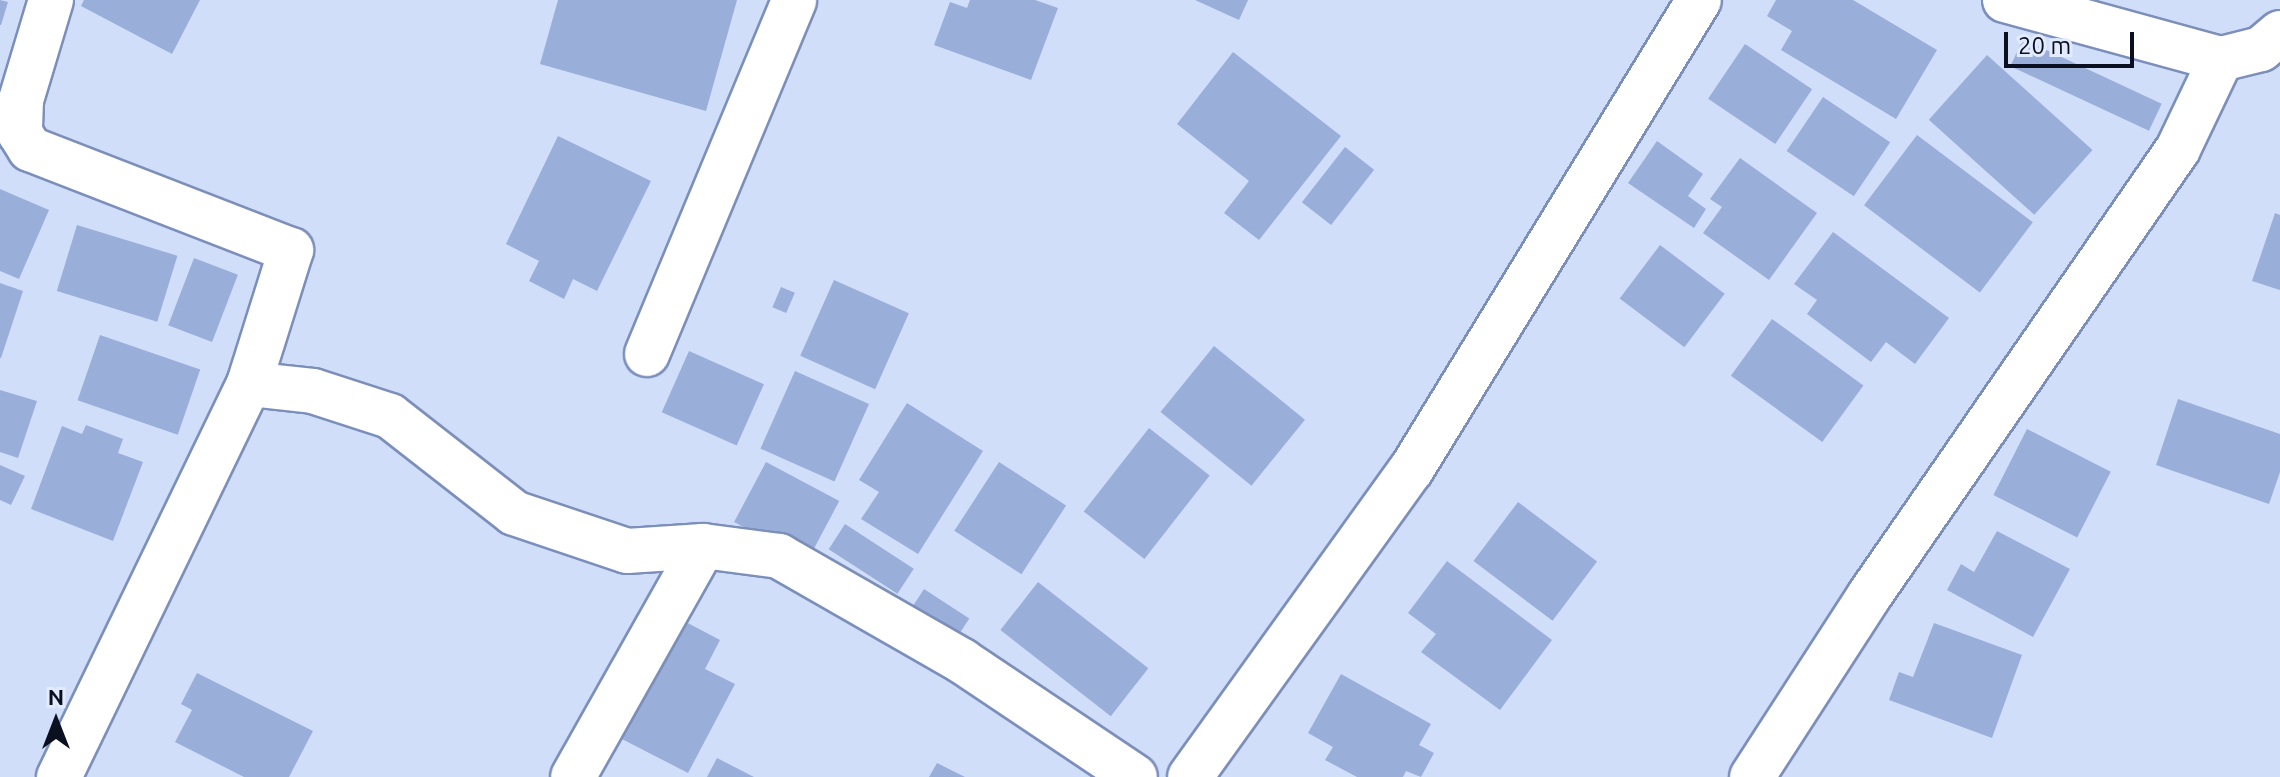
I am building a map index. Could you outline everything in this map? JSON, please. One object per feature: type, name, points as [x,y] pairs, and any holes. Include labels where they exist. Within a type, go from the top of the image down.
[{"type":"street","points":[[51,0],[21,100],[20,133],[30,149],[291,250],[249,384],[59,777]]},
{"type":"street","points":[[647,354],[794,0]]},
{"type":"street","points":[[1190,777],[1411,470],[1699,0]]},
{"type":"street","points":[[2005,0],[2221,59],[2261,49],[2280,33]]},
{"type":"street","points":[[1752,777],[1869,596],[2178,149],[2221,59]]},
{"type":"street","points":[[249,384],[313,391],[390,416],[514,513],[627,551],[703,546],[779,556],[962,661],[1135,777]]},
{"type":"street","points":[[573,777],[703,546]]},
{"type":"building","points":[[0,0],[8,2],[1,25],[0,25]]},
{"type":"building","points":[[84,0],[200,0],[172,54],[81,6]]},
{"type":"building","points":[[558,0],[737,0],[706,111],[540,64]]},
{"type":"building","points":[[970,0],[1035,0],[1058,8],[1031,80],[934,45],[950,2],[967,8]]},
{"type":"building","points":[[1195,0],[1248,0],[1239,20]]},
{"type":"building","points":[[1776,0],[1853,0],[1937,50],[1896,119],[1781,50],[1792,31],[1767,16]]},
{"type":"building","points":[[2023,39],[2162,104],[2149,131],[2010,66]]},
{"type":"building","points":[[1745,44],[1812,89],[1775,144],[1708,99]]},
{"type":"building","points":[[1233,52],[1341,136],[1259,240],[1224,213],[1249,181],[1177,124]]},
{"type":"building","points":[[1987,55],[2093,150],[2034,215],[1929,120]]},
{"type":"building","points":[[1823,97],[1890,142],[1854,196],[1787,151]]},
{"type":"building","points":[[1917,135],[2033,222],[1980,293],[1864,205]]},
{"type":"building","points":[[558,136],[651,181],[597,291],[573,279],[564,299],[529,281],[539,261],[506,244]]},
{"type":"building","points":[[1657,141],[1703,174],[1688,196],[1706,209],[1694,228],[1628,183]]},
{"type":"building","points":[[1345,147],[1374,170],[1331,225],[1302,202]]},
{"type":"building","points":[[1740,158],[1817,213],[1769,280],[1703,233],[1722,207],[1710,199]]},
{"type":"building","points":[[0,189],[49,210],[19,279],[0,271]]},
{"type":"building","points":[[2275,213],[2280,215],[2280,290],[2252,281]]},
{"type":"building","points":[[77,225],[177,256],[157,322],[57,291]]},
{"type":"building","points":[[1833,232],[1949,318],[1915,364],[1886,342],[1871,362],[1807,314],[1817,300],[1794,284]]},
{"type":"building","points":[[1660,245],[1725,294],[1684,347],[1620,299]]},
{"type":"building","points":[[194,258],[238,275],[212,342],[168,325]]},
{"type":"building","points":[[834,280],[909,313],[875,389],[800,356]]},
{"type":"building","points":[[0,283],[23,291],[1,358],[0,358]]},
{"type":"building","points":[[781,287],[795,293],[786,313],[772,307]]},
{"type":"building","points":[[1772,319],[1863,385],[1822,442],[1731,376]]},
{"type":"building","points":[[100,335],[200,370],[178,435],[78,400]]},
{"type":"building","points":[[1214,346],[1305,420],[1251,486],[1161,412]]},
{"type":"building","points":[[689,351],[764,384],[737,446],[662,412]]},
{"type":"building","points":[[795,371],[869,404],[834,482],[760,449]]},
{"type":"building","points":[[0,390],[37,401],[18,458],[0,452]]},
{"type":"building","points":[[2178,399],[2280,434],[2280,472],[2269,504],[2156,465]]},
{"type":"building","points":[[907,403],[983,451],[918,554],[861,519],[879,492],[859,480]]},
{"type":"building","points":[[86,425],[123,439],[118,453],[143,462],[113,541],[31,509],[62,426],[82,434]]},
{"type":"building","points":[[1149,428],[1210,475],[1144,559],[1084,512]]},
{"type":"building","points":[[2027,429],[2111,472],[2077,538],[1993,495]]},
{"type":"building","points":[[766,462],[839,501],[807,561],[734,522]]},
{"type":"building","points":[[999,462],[1066,506],[1021,574],[954,531]]},
{"type":"building","points":[[0,465],[25,476],[11,505],[0,500]]},
{"type":"building","points":[[1518,502],[1597,562],[1553,621],[1473,561]]},
{"type":"building","points":[[845,524],[914,569],[897,594],[829,549]]},
{"type":"building","points":[[1997,531],[2070,569],[2033,637],[1947,590],[1961,564],[1974,572]]},
{"type":"building","points":[[1447,561],[1552,640],[1500,710],[1421,652],[1436,634],[1408,613]]},
{"type":"building","points":[[1038,582],[1148,668],[1111,716],[1000,630]]},
{"type":"building","points":[[924,589],[969,618],[955,640],[910,611]]},
{"type":"building","points":[[682,620],[720,640],[705,669],[735,684],[688,773],[620,738]]},
{"type":"building","points":[[1934,623],[2022,655],[1992,738],[1889,700],[1899,672],[1913,677]]},
{"type":"building","points":[[197,673],[313,731],[289,777],[244,777],[175,742],[192,710],[181,704]]},
{"type":"building","points":[[1341,674],[1431,724],[1419,745],[1434,753],[1421,777],[1406,771],[1403,777],[1357,777],[1325,760],[1333,747],[1308,733]]},
{"type":"building","points":[[717,758],[754,777],[707,777]]},
{"type":"building","points":[[937,763],[965,777],[929,777]]}]
